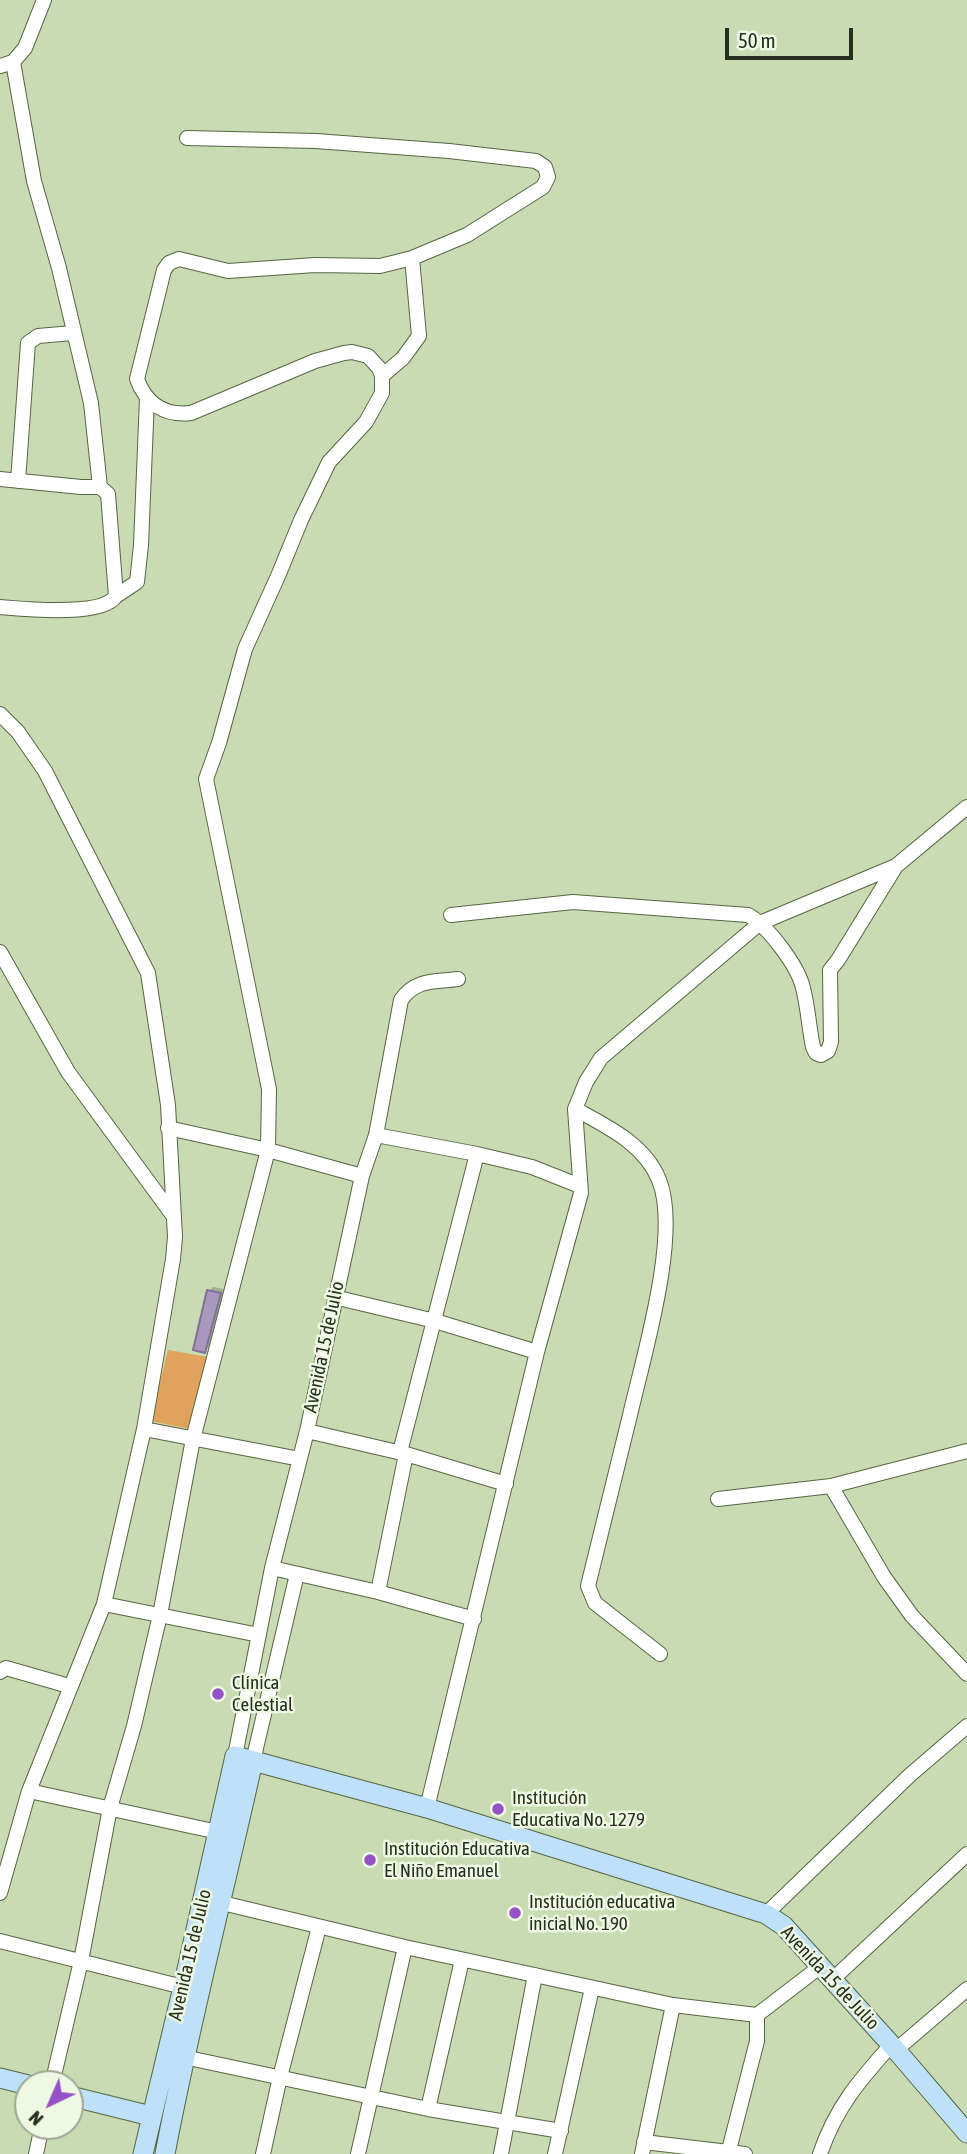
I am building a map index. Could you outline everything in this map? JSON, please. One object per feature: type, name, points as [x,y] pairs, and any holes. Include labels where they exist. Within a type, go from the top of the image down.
[{"type":"street","points":[[44,0],[25,48],[6,64],[34,181],[59,268],[90,402],[100,487],[108,494],[110,501],[116,596]]},
{"type":"street","points":[[55,2070],[81,1961],[110,1808],[134,1726],[160,1615],[194,1439],[268,1150],[269,1089],[206,779],[219,743],[245,649],[301,520],[329,462],[366,422],[382,393],[379,368],[368,356],[352,352],[316,361],[191,413],[165,411],[147,398],[137,379],[164,270],[173,260],[179,259],[228,271],[315,265],[380,266],[412,258],[467,235],[543,187],[548,177],[545,167],[536,160],[316,141],[187,138]]},
{"type":"street","points":[[382,376],[403,358],[419,336],[412,258]]},
{"type":"street","points":[[18,481],[28,343],[38,335],[73,333]]},
{"type":"street","points":[[0,607],[82,609],[109,603],[137,582],[147,398]]},
{"type":"street","points":[[0,479],[81,488],[100,487]]},
{"type":"street","points":[[0,714],[18,732],[45,771],[148,973],[168,1105],[175,1237],[144,1429],[104,1604],[29,1791],[0,1893]]},
{"type":"street","points":[[427,1808],[537,1352],[581,1193],[575,1109],[586,1082],[601,1058],[760,923],[896,866],[967,807]]},
{"type":"street","points":[[451,915],[573,902],[748,915],[760,923],[798,975],[803,987],[813,1047],[816,1053],[823,1055],[828,1051],[831,1042],[830,970],[896,866]]},
{"type":"street","points":[[0,952],[68,1072],[173,1215]]},
{"type":"street","name":"Avenida 15 de Julio","points":[[164,2154],[183,1987],[212,1901],[218,1832],[244,1759],[259,1635],[272,1568],[307,1431],[362,1176],[376,1135],[401,1000],[408,990],[416,985],[458,979]]},
{"type":"street","points":[[575,1109],[617,1133],[639,1151],[659,1179],[662,1193],[666,1229],[663,1267],[588,1586],[595,1603],[660,1654]]},
{"type":"street","points":[[168,1128],[268,1150],[362,1176]]},
{"type":"street","points":[[376,1135],[531,1167],[580,1186]]},
{"type":"street","points":[[378,1592],[403,1453],[477,1154]]},
{"type":"street","points":[[334,1297],[435,1321],[537,1352]]},
{"type":"street","points":[[144,1429],[300,1459]]},
{"type":"street","points":[[307,1431],[403,1453],[506,1483]]},
{"type":"street","points":[[718,1500],[831,1486],[967,1451]]},
{"type":"street","points":[[831,1486],[884,1577],[912,1616],[967,1674]]},
{"type":"street","points":[[272,1568],[378,1592],[474,1619]]},
{"type":"street","name":"Avenida 15 de Julio","points":[[143,2154],[151,2116],[175,2055],[244,1759],[297,1574]]},
{"type":"street","points":[[104,1604],[259,1635]]},
{"type":"street","points":[[0,1672],[6,1668],[69,1686]]},
{"type":"street","points":[[766,1914],[910,1775],[967,1726]]},
{"type":"street","name":"Avenida 15 de Julio","points":[[244,1759],[427,1808],[766,1914],[784,1926],[967,2133]]},
{"type":"street","points":[[29,1791],[218,1832]]},
{"type":"street","points":[[212,1901],[462,1960],[673,2005],[757,2015],[827,1973],[965,1860]]},
{"type":"street","points":[[263,2154],[319,1927]]},
{"type":"street","points":[[0,1941],[183,1987]]},
{"type":"street","points":[[358,2154],[405,1947]]},
{"type":"street","points":[[428,2109],[462,1960]]},
{"type":"street","points":[[501,2154],[535,1975]]},
{"type":"street","points":[[555,2154],[592,1988]]},
{"type":"street","points":[[820,2154],[830,2127],[846,2098],[894,2048],[967,1989]]},
{"type":"street","points":[[673,2005],[643,2148],[745,2154]]},
{"type":"street","points":[[729,2153],[757,2041],[757,2015]]},
{"type":"street","points":[[175,2055],[428,2109],[561,2131]]},
{"type":"street","points":[[84,2099],[151,2116]]},
{"type":"shaded area","points":[[168,1350],[208,1357],[190,1429],[150,1421]]},
{"type":"building","points":[[207,1290],[221,1293],[205,1353],[193,1350]]},
{"type":"place","name":"Clínica Celestial","points":[[218,1694]]},
{"type":"place","name":"Institución Educativa No. 1279","points":[[498,1809]]},
{"type":"place","name":"Institución Educativa El Niño Emanuel","points":[[370,1860]]},
{"type":"place","name":"Institución educativa inicial No. 190","points":[[515,1913]]}]
